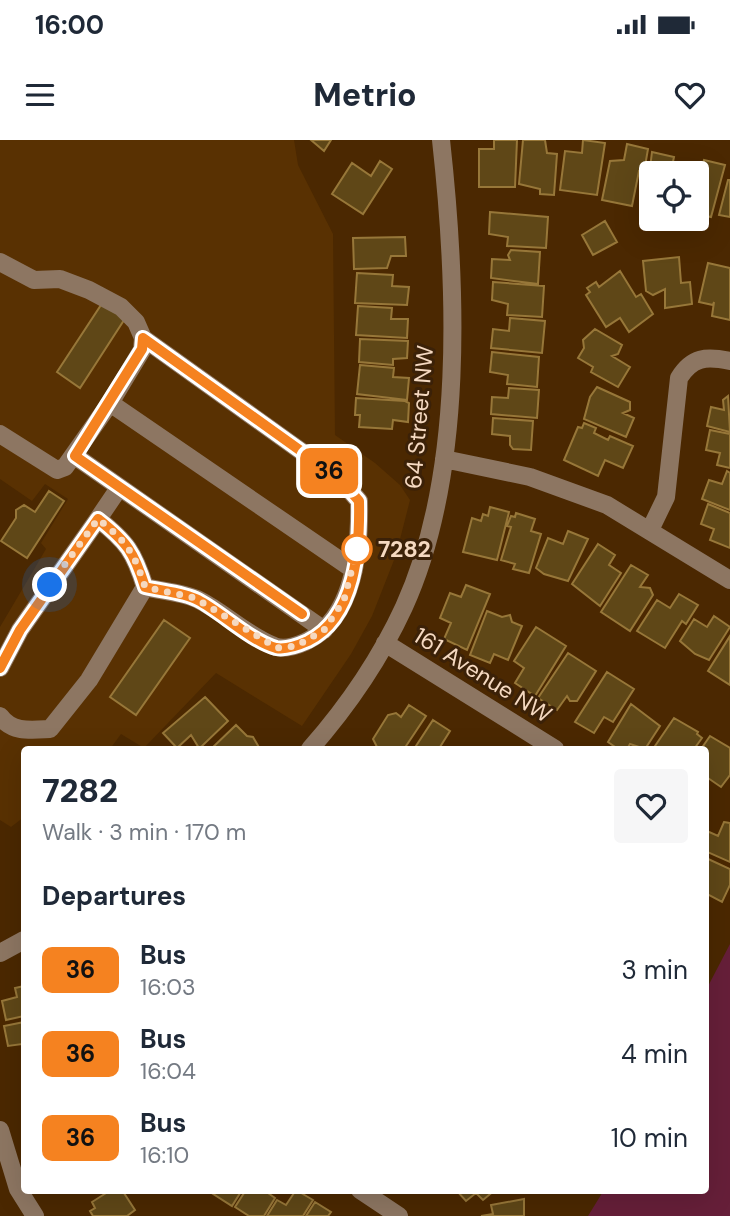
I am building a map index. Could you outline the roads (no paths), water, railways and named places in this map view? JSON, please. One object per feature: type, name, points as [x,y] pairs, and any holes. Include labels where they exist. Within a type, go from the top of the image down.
[{"type":"street","name":"64 Street NW","points":[[313,746],[336,720],[385,643],[419,569],[444,459],[449,400],[450,264],[441,140]]},
{"type":"street","points":[[0,262],[34,280],[60,279],[89,290],[121,307],[136,321],[143,338],[142,349],[110,403],[65,467],[57,470],[0,434]]},
{"type":"street","points":[[143,338],[340,479],[359,501],[354,570],[344,600],[324,630],[296,646],[277,648],[195,598],[145,587]]},
{"type":"street","points":[[650,530],[666,497],[675,392],[687,365],[700,358],[730,361]]},
{"type":"street","points":[[110,403],[354,570]]},
{"type":"street","points":[[75,456],[324,630]]},
{"type":"street","points":[[444,459],[530,477],[607,505],[730,580]]},
{"type":"street","points":[[0,668],[20,630],[120,488]]},
{"type":"street","points":[[0,716],[5,723],[24,731],[50,729],[89,680],[145,587],[136,558],[126,542],[98,519]]},
{"type":"street","name":"161 Avenue NW","points":[[385,643],[550,746]]},
{"type":"street","points":[[0,953],[21,942]]},
{"type":"street","points":[[0,1130],[21,1192]]},
{"type":"street","points":[[22,1194],[35,1216]]},
{"type":"street","points":[[366,1194],[399,1216]]},
{"type":"place","name":"7282","points":[[357,549]]}]
